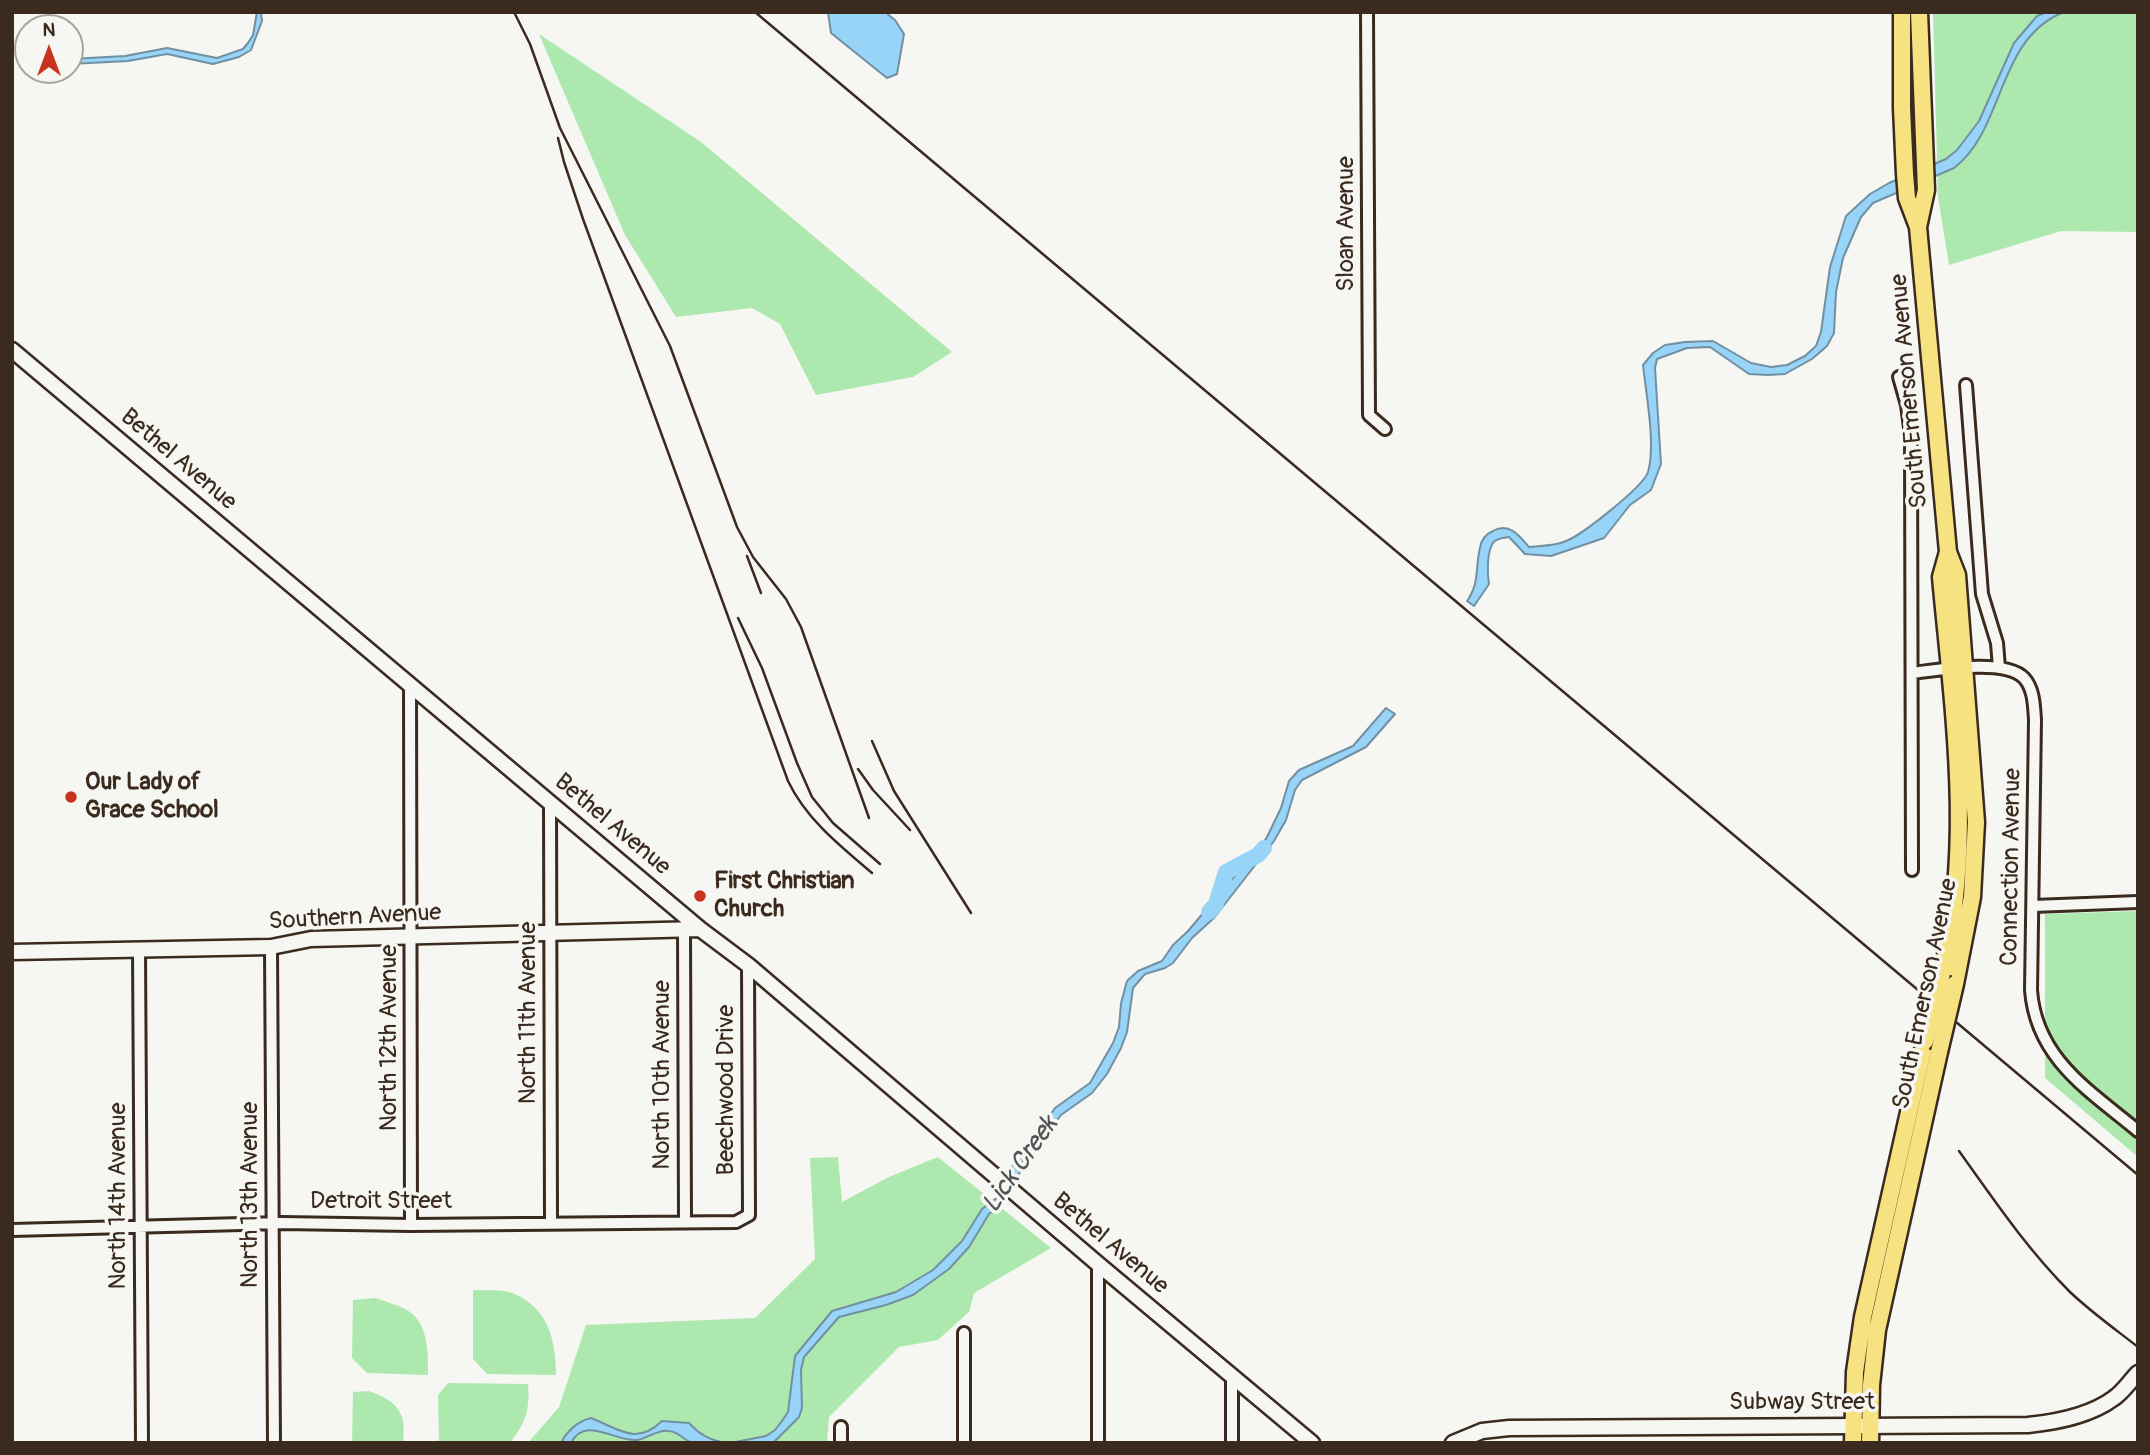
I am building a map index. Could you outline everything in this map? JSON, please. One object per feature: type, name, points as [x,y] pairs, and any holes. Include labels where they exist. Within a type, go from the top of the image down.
[{"type":"main road","name":"South Emerson Avenue","points":[[1853,1443],[1861,1425],[1871,1385],[1877,1330],[1969,919],[1976,858],[1974,787],[1957,575],[1948,552],[1918,226],[1907,198],[1902,12]]},
{"type":"main road","name":"South Emerson Avenue","points":[[1918,226],[1926,190],[1919,12]]},
{"type":"main road","name":"South Emerson Avenue","points":[[1870,1443],[1861,1425],[1855,1372],[1863,1317],[1955,911],[1960,854],[1955,746],[1941,577],[1948,552]]},
{"type":"street","name":"Sloan Avenue","points":[[1367,12],[1369,415],[1385,429]]},
{"type":"street","name":"Bethel Avenue","points":[[12,350],[700,929],[748,965],[1312,1443]]},
{"type":"street","name":"South Emerson Avenue","points":[[1899,377],[1907,405],[1911,436],[1912,870]]},
{"type":"street","points":[[1966,385],[1982,589],[1997,643],[1998,668]]},
{"type":"street","name":"Connection Avenue","points":[[1912,673],[1948,668],[1998,668],[2015,672],[2024,679],[2033,696],[2035,733],[2031,990],[2034,1010],[2041,1034],[2068,1072],[2138,1131]]},
{"type":"street","name":"North 12th Avenue","points":[[410,684],[411,1225]]},
{"type":"street","name":"North 11th Avenue","points":[[550,802],[551,1223]]},
{"type":"street","points":[[2033,906],[2138,902]]},
{"type":"street","name":"North 10th Avenue","points":[[684,929],[685,1221]]},
{"type":"street","name":"Southern Avenue","points":[[12,952],[271,947],[311,939],[700,929]]},
{"type":"street","name":"North 13th Avenue","points":[[271,947],[274,1443]]},
{"type":"street","name":"North 14th Avenue","points":[[139,949],[142,1443]]},
{"type":"street","name":"Beechwood Drive","points":[[748,965],[749,1215]]},
{"type":"street","name":"Detroit Street","points":[[12,1230],[272,1223],[411,1225],[736,1222],[749,1215]]},
{"type":"street","points":[[1098,1264],[1098,1443]]},
{"type":"street","points":[[964,1333],[964,1443]]},
{"type":"street","name":"Subway Street","points":[[1453,1443],[1482,1431],[1509,1428],[1861,1425],[1998,1427],[2050,1423],[2082,1414],[2113,1399],[2138,1373]]},
{"type":"street","points":[[1231,1375],[1232,1443]]},
{"type":"street","points":[[841,1427],[841,1443]]},
{"type":"green space","points":[[1933,12],[2138,12],[2138,232],[2061,231],[1949,265],[1938,197]]},
{"type":"green space","points":[[539,34],[701,142],[952,352],[913,377],[816,395],[780,324],[752,308],[676,317],[625,235]]},
{"type":"green space","points":[[2138,911],[2138,1157],[2045,1078],[2045,914]]},
{"type":"green space","points":[[838,1157],[842,1202],[889,1177],[938,1157],[1051,1248],[974,1293],[969,1312],[938,1340],[899,1347],[829,1417],[827,1443],[528,1443],[559,1407],[586,1325],[755,1318],[815,1259],[810,1158]]},
{"type":"green space","points":[[473,1290],[512,1293],[534,1307],[548,1326],[552,1337],[556,1375],[487,1374],[473,1359]]},
{"type":"green space","points":[[376,1298],[407,1310],[420,1323],[426,1339],[428,1375],[367,1373],[352,1358],[353,1300]]},
{"type":"green space","points":[[448,1383],[528,1384],[526,1415],[510,1443],[439,1443],[438,1395]]},
{"type":"green space","points":[[369,1391],[387,1399],[398,1409],[403,1423],[403,1443],[352,1443],[353,1392]]},
{"type":"water","points":[[257,12],[261,12],[262,21],[251,50],[239,57],[213,64],[167,54],[128,61],[84,63],[84,58],[125,56],[167,48],[217,58],[243,49],[253,35]]},
{"type":"water","points":[[828,12],[885,12],[895,20],[904,34],[897,74],[887,78],[831,33]]},
{"type":"water","points":[[2047,12],[2064,12],[2042,25],[2025,42],[2013,63],[1984,131],[1971,151],[1954,168],[1873,203],[1861,217],[1843,258],[1836,292],[1834,333],[1827,346],[1812,359],[1785,374],[1749,374],[1710,347],[1687,348],[1657,359],[1655,368],[1661,464],[1651,490],[1630,505],[1604,538],[1551,556],[1525,554],[1509,537],[1496,540],[1489,557],[1489,584],[1474,606],[1467,601],[1476,581],[1481,545],[1488,534],[1499,529],[1509,529],[1529,547],[1562,543],[1598,520],[1644,479],[1648,472],[1651,448],[1643,365],[1653,353],[1665,345],[1713,341],[1751,363],[1771,367],[1787,365],[1805,356],[1816,346],[1821,332],[1830,267],[1846,216],[1870,194],[1946,159],[1957,150],[1979,121],[2014,43],[2037,16]]},
{"type":"water","name":"Lick Creek","points":[[1386,708],[1395,714],[1366,747],[1302,780],[1295,790],[1286,820],[1274,841],[1214,918],[1192,938],[1173,963],[1145,974],[1133,988],[1127,1032],[1107,1074],[1092,1093],[1061,1115],[1023,1161],[1016,1185],[989,1214],[969,1247],[949,1269],[913,1295],[839,1317],[804,1357],[801,1370],[802,1408],[799,1417],[773,1443],[730,1443],[766,1436],[782,1421],[788,1412],[795,1356],[832,1311],[896,1292],[933,1270],[962,1241],[982,1209],[998,1197],[1018,1155],[1055,1108],[1090,1083],[1119,1027],[1121,1003],[1127,981],[1138,971],[1162,961],[1266,839],[1281,808],[1289,781],[1299,770],[1353,746]]},
{"type":"water","points":[[591,1418],[635,1434],[644,1433],[662,1421],[689,1423],[706,1436],[726,1443],[692,1443],[671,1431],[660,1431],[645,1438],[628,1440],[592,1430],[577,1435],[571,1443],[561,1443],[573,1427]]},
{"type":"waterway","name":"Lick Creek","points":[[1209,912],[1216,904],[1226,872],[1258,855],[1264,848]]},
{"type":"railway","points":[[514,12],[530,44],[560,128],[670,346],[737,527],[753,557],[786,599],[801,627],[869,818]]},
{"type":"railway","points":[[755,12],[2138,1175]]},
{"type":"railway","points":[[558,138],[583,219],[788,781],[814,820],[872,873]]},
{"type":"railway","points":[[747,556],[761,593]]},
{"type":"railway","points":[[738,618],[762,668],[812,797],[833,823],[880,864]]},
{"type":"railway","points":[[872,741],[894,791],[971,913]]},
{"type":"railway","points":[[858,769],[873,790],[910,830]]},
{"type":"railway","points":[[1959,1151],[2011,1224],[2054,1276],[2086,1306],[2138,1347]]},
{"type":"place","name":"Our Lady of Grace School","points":[[71,797]]},
{"type":"place","name":"First Christian Church","points":[[700,896]]}]
